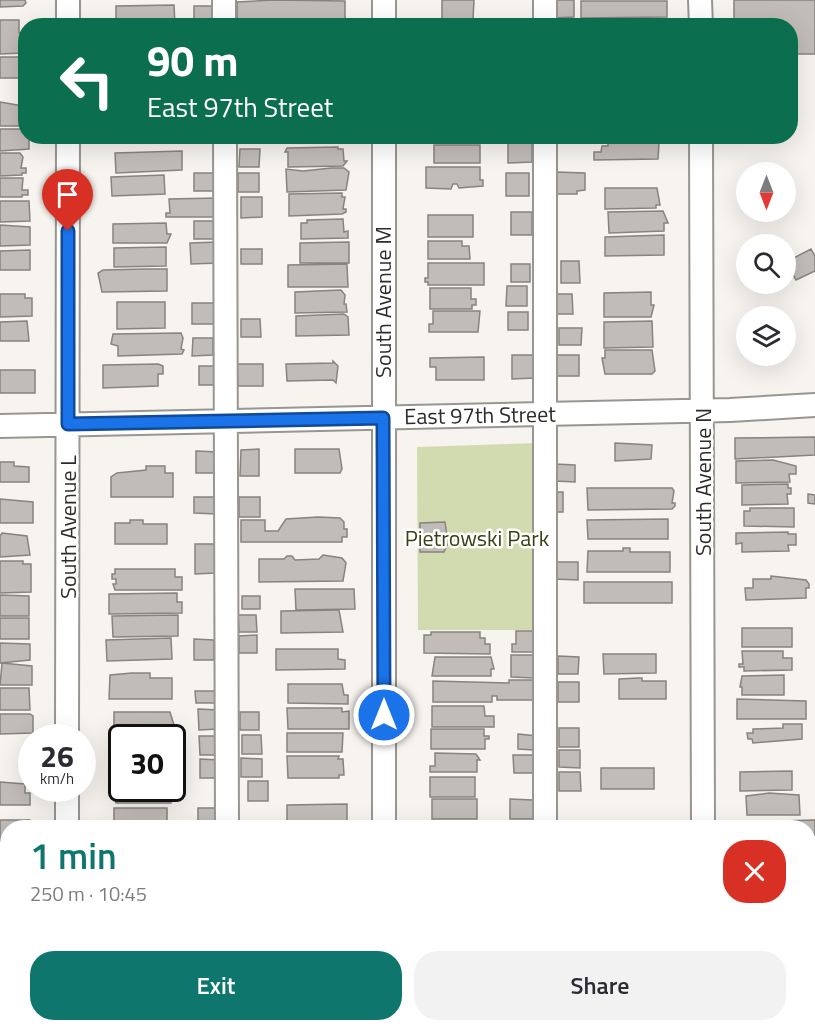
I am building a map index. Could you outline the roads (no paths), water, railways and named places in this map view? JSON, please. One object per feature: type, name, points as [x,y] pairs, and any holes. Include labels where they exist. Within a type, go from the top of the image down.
[{"type":"street","points":[[68,0],[68,18]]},
{"type":"street","points":[[224,0],[224,18]]},
{"type":"street","points":[[384,0],[384,18]]},
{"type":"street","points":[[544,0],[545,18]]},
{"type":"street","points":[[700,0],[700,18]]},
{"type":"street","name":"South Avenue L","points":[[67,724],[68,144]]},
{"type":"street","points":[[225,144],[227,820]]},
{"type":"street","name":"South Avenue M","points":[[384,144],[384,820]]},
{"type":"street","points":[[544,820],[545,144]]},
{"type":"street","name":"South Avenue N","points":[[701,144],[703,820]]},
{"type":"street","name":"East 97th Street","points":[[0,426],[703,410],[815,405]]},
{"type":"street","points":[[67,802],[67,820]]},
{"type":"park label","name":"Pietrowski Park","points":[[477,538]]}]
